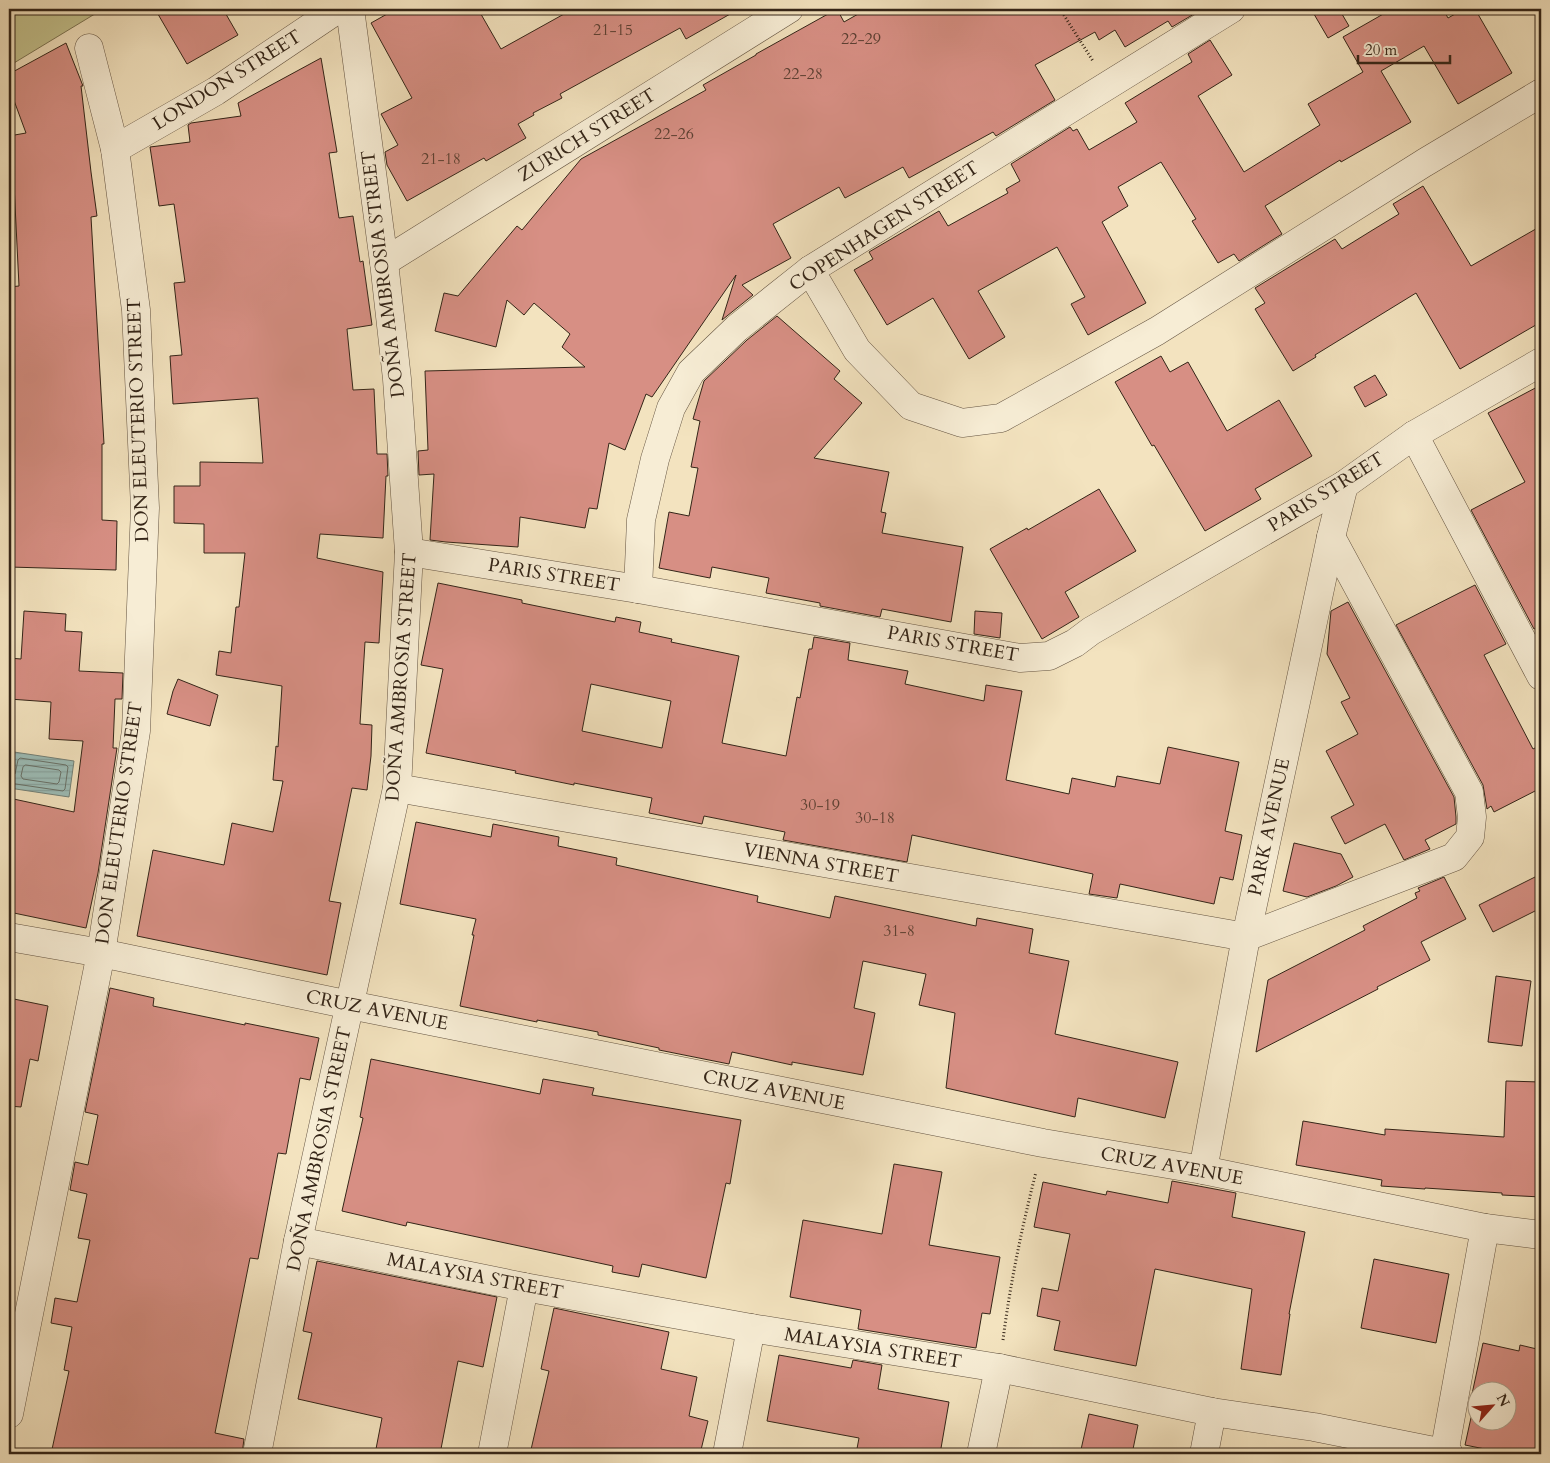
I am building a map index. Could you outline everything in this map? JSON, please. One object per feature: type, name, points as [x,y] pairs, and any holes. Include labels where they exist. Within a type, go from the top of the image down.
[{"type":"street","name":"LONDON STREET","points":[[115,148],[216,91],[338,9]]},
{"type":"street","name":"DOÑA AMBROSIA STREET","points":[[257,1454],[298,1241],[397,788],[409,552],[397,379],[384,262],[350,9]]},
{"type":"street","name":"ZURICH STREET","points":[[384,262],[790,9]]},
{"type":"street","name":"COPENHAGEN STREET","points":[[638,589],[641,520],[671,408],[691,372],[736,328],[810,270],[1230,9]]},
{"type":"street","name":"DON ELEUTERIO STREET","points":[[9,1414],[101,953],[136,730],[145,508],[136,310],[115,148],[90,48]]},
{"type":"street","points":[[810,270],[857,350],[911,406],[962,423],[1001,418],[1157,331],[1424,163],[1541,93]]},
{"type":"street","name":"PARIS STREET","points":[[409,552],[638,589],[1020,658],[1049,656],[1075,643],[1091,631],[1344,485],[1414,435],[1541,362]]},
{"type":"street","points":[[1414,435],[1541,676]]},
{"type":"street","name":"PARK AVENUE","points":[[1203,1170],[1246,937],[1331,537],[1344,485]]},
{"type":"street","points":[[1246,937],[1454,856],[1470,837],[1472,817],[1469,792],[1331,537]]},
{"type":"street","name":"VIENNA STREET","points":[[397,788],[1246,937]]},
{"type":"street","name":"CRUZ AVENUE","points":[[9,938],[101,953],[350,1006],[1043,1143],[1203,1170],[1485,1228],[1541,1235]]},
{"type":"street","points":[[1444,1454],[1485,1228]]},
{"type":"street","name":"MALAYSIA STREET","points":[[298,1241],[524,1287],[751,1328],[999,1368],[1212,1412],[1314,1427],[1449,1454]]},
{"type":"street","points":[[492,1454],[524,1287]]},
{"type":"street","points":[[727,1454],[751,1328]]},
{"type":"street","points":[[981,1454],[999,1368]]},
{"type":"street","points":[[1204,1454],[1212,1412]]},
{"type":"path","points":[[1060,9],[1108,85]]},
{"type":"path","points":[[999,1368],[1007,1308],[1043,1143]]},
{"type":"shaded area","points":[[9,9],[103,9],[9,66]]},
{"type":"water","points":[[14,752],[74,761],[69,797],[9,788]]},
{"type":"building","points":[[155,9],[223,9],[238,35],[187,64]]},
{"type":"building","points":[[396,9],[478,9],[501,49],[573,9],[739,9],[686,39],[680,28],[560,94],[562,98],[533,113],[534,115],[518,124],[526,138],[486,161],[484,158],[407,201],[387,165],[385,152],[398,145],[381,114],[412,98],[371,23]]},
{"type":"building","points":[[837,9],[844,22],[867,9],[1191,9],[1194,14],[1172,27],[1168,21],[1125,47],[1115,30],[1099,40],[1095,32],[1035,65],[1055,100],[996,136],[993,132],[909,178],[903,167],[845,198],[839,187],[773,224],[791,258],[742,285],[753,295],[722,320],[736,275],[652,397],[646,394],[625,450],[609,443],[597,509],[589,508],[585,528],[520,517],[518,547],[430,540],[434,474],[419,475],[418,451],[428,450],[425,371],[585,367],[562,347],[570,334],[534,303],[524,315],[507,300],[496,347],[435,331],[444,293],[458,296],[517,226],[522,230],[581,159],[706,90],[703,85]]},
{"type":"building","points":[[1311,9],[1339,9],[1349,26],[1328,38]]},
{"type":"building","points":[[1392,9],[1443,9],[1448,18],[1464,9],[1475,9],[1512,73],[1458,104],[1424,46],[1381,71],[1411,122],[1341,162],[1340,160],[1265,206],[1282,234],[1239,261],[1234,254],[1218,263],[1192,221],[1196,219],[1161,162],[1118,187],[1128,206],[1102,222],[1146,303],[1088,335],[1071,304],[1085,297],[1057,247],[978,291],[1005,337],[969,359],[933,298],[887,325],[854,270],[873,259],[869,252],[939,211],[948,226],[1008,193],[1006,189],[1020,181],[1011,164],[1070,127],[1073,131],[1077,129],[1089,150],[1137,122],[1125,103],[1192,62],[1188,54],[1210,40],[1232,75],[1198,96],[1244,172],[1320,125],[1308,104],[1363,72],[1343,37]]},
{"type":"building","points":[[66,43],[83,86],[81,86],[97,216],[91,217],[104,444],[102,444],[102,520],[117,521],[116,570],[9,567],[9,469],[12,469],[9,411],[9,287],[19,286],[14,184],[9,184],[9,136],[26,133],[9,87],[9,74]]},
{"type":"building","points":[[321,58],[337,152],[329,153],[339,218],[353,216],[360,262],[363,261],[372,325],[347,329],[353,390],[374,389],[377,454],[387,454],[388,476],[386,476],[383,538],[320,534],[317,558],[383,572],[379,643],[365,642],[360,724],[372,725],[367,790],[352,788],[329,901],[341,903],[327,975],[137,936],[153,850],[224,865],[232,823],[273,832],[283,781],[273,780],[276,746],[278,747],[282,686],[216,675],[219,651],[231,653],[236,607],[239,607],[245,553],[204,553],[204,524],[174,523],[174,486],[200,486],[200,462],[263,463],[258,398],[173,404],[170,356],[182,355],[174,283],[185,282],[174,204],[159,206],[150,147],[190,142],[188,125],[191,123],[241,116],[238,103]]},
{"type":"building","points":[[1423,186],[1471,266],[1541,226],[1541,322],[1460,369],[1416,293],[1315,355],[1316,357],[1293,371],[1255,309],[1265,303],[1255,288],[1335,239],[1342,249],[1399,214],[1393,204]]},
{"type":"building","points":[[777,316],[840,371],[834,379],[862,403],[814,458],[889,472],[881,512],[886,513],[882,533],[963,547],[951,622],[882,609],[880,617],[820,606],[820,603],[766,593],[769,578],[712,567],[710,578],[659,568],[669,512],[689,516],[698,468],[691,467],[700,421],[693,419],[704,381],[747,340]]},
{"type":"building","points":[[1161,356],[1170,372],[1188,362],[1227,431],[1279,400],[1312,456],[1255,489],[1261,499],[1205,531],[1115,382]]},
{"type":"building","points":[[1375,375],[1387,395],[1365,407],[1354,387]]},
{"type":"building","points":[[1541,385],[1541,626],[1534,629],[1471,510],[1525,482],[1488,413]]},
{"type":"building","points":[[1099,489],[1136,551],[1065,592],[1079,617],[1042,639],[990,549],[1027,528],[1028,530]]},
{"type":"building","points":[[438,583],[615,622],[616,617],[641,622],[639,632],[672,639],[671,642],[739,656],[722,743],[786,756],[797,697],[800,698],[809,649],[812,649],[814,637],[850,643],[848,660],[908,671],[905,684],[984,701],[986,685],[1022,691],[1006,780],[1069,794],[1072,778],[1115,787],[1117,776],[1160,784],[1168,747],[1239,762],[1225,831],[1242,835],[1233,880],[1220,877],[1214,904],[1120,884],[1117,898],[1089,894],[1093,874],[912,835],[907,862],[783,840],[785,832],[704,816],[702,824],[649,813],[652,798],[574,783],[574,785],[426,753],[443,669],[421,665]],"holes":[[[591,684],[671,701],[662,748],[582,731]]]},
{"type":"building","points":[[1475,585],[1506,644],[1484,655],[1533,749],[1541,745],[1541,788],[1494,812],[1491,806],[1487,809],[1483,785],[1396,625]]},
{"type":"building","points":[[1348,602],[1454,797],[1456,824],[1425,840],[1430,849],[1404,860],[1385,824],[1345,844],[1331,817],[1354,805],[1326,751],[1358,734],[1341,702],[1350,698],[1327,654],[1331,611]]},
{"type":"building","points":[[24,611],[66,614],[65,631],[82,632],[79,671],[123,673],[122,699],[115,699],[113,748],[117,748],[98,873],[86,928],[9,912],[9,798],[74,812],[83,741],[49,739],[51,702],[9,699],[9,658],[21,659]]},
{"type":"building","points":[[975,611],[1002,613],[1000,638],[974,634]]},
{"type":"building","points":[[178,679],[218,695],[210,726],[167,714]]},
{"type":"building","points":[[416,822],[491,837],[493,824],[559,837],[558,846],[617,858],[616,865],[758,896],[757,902],[830,918],[835,896],[976,926],[977,918],[1033,929],[1029,953],[1069,961],[1055,1034],[1178,1062],[1165,1118],[1078,1098],[1075,1117],[946,1088],[955,1013],[919,1005],[926,974],[863,961],[854,1008],[875,1013],[863,1075],[792,1062],[792,1065],[732,1052],[729,1064],[659,1050],[659,1048],[598,1035],[598,1032],[460,1006],[476,919],[400,904]]},
{"type":"building","points":[[1294,843],[1341,854],[1353,877],[1307,897],[1283,891]]},
{"type":"building","points":[[1541,874],[1541,908],[1493,932],[1479,905]]},
{"type":"building","points":[[1444,877],[1466,919],[1421,942],[1430,960],[1256,1052],[1268,980],[1365,930],[1363,926],[1417,898],[1415,893],[1420,891],[1418,888]]},
{"type":"building","points":[[1496,976],[1531,981],[1522,1046],[1488,1042]]},
{"type":"building","points":[[110,988],[154,998],[153,1006],[319,1038],[310,1080],[300,1078],[286,1154],[278,1153],[258,1259],[250,1258],[215,1433],[244,1439],[242,1454],[51,1454],[69,1371],[64,1370],[72,1327],[51,1323],[55,1298],[77,1302],[90,1240],[78,1238],[87,1194],[70,1190],[75,1162],[88,1165],[98,1115],[85,1112]]},
{"type":"building","points":[[9,998],[48,1006],[38,1061],[30,1059],[21,1107],[9,1106]]},
{"type":"building","points":[[371,1059],[540,1094],[543,1079],[594,1088],[592,1095],[741,1120],[730,1184],[726,1183],[706,1278],[642,1264],[639,1277],[612,1272],[613,1266],[407,1222],[406,1226],[342,1211],[363,1118],[360,1117]]},
{"type":"building","points":[[1506,1081],[1541,1082],[1541,1197],[1381,1186],[1382,1180],[1296,1165],[1303,1121],[1385,1135],[1385,1129],[1504,1137]]},
{"type":"building","points":[[894,1164],[942,1172],[929,1245],[1000,1257],[990,1314],[982,1313],[976,1348],[858,1329],[861,1310],[790,1297],[803,1220],[882,1234]]},
{"type":"building","points":[[1172,1181],[1236,1193],[1232,1217],[1305,1232],[1289,1314],[1281,1375],[1241,1369],[1252,1289],[1155,1269],[1136,1366],[1054,1350],[1060,1321],[1037,1316],[1042,1288],[1058,1291],[1070,1234],[1034,1227],[1043,1182],[1106,1195],[1107,1191],[1168,1203]]},
{"type":"building","points":[[1374,1259],[1449,1274],[1436,1343],[1361,1328]]},
{"type":"building","points":[[317,1261],[497,1297],[483,1367],[458,1361],[440,1454],[375,1454],[382,1418],[298,1399],[312,1333],[303,1331]]},
{"type":"building","points":[[554,1308],[669,1332],[661,1369],[697,1377],[689,1416],[708,1421],[700,1454],[530,1454],[549,1371],[541,1369]]},
{"type":"building","points":[[1483,1343],[1519,1351],[1520,1345],[1541,1350],[1541,1444],[1539,1454],[1510,1454],[1465,1445],[1468,1430],[1518,1430],[1518,1380],[1475,1380]]},
{"type":"building","points":[[779,1355],[851,1368],[853,1360],[882,1365],[878,1389],[949,1402],[940,1454],[856,1454],[859,1438],[767,1421]]},
{"type":"building","points":[[1089,1414],[1138,1425],[1132,1454],[1080,1454]]}]
